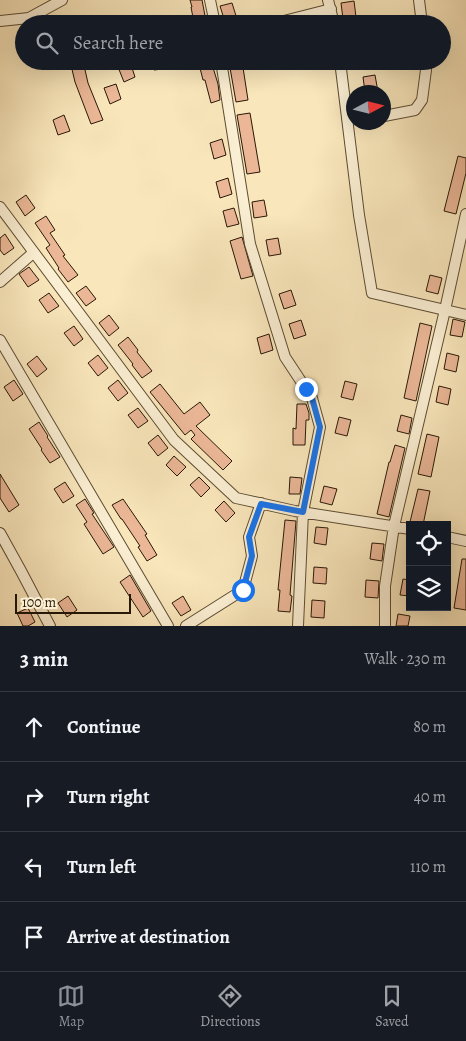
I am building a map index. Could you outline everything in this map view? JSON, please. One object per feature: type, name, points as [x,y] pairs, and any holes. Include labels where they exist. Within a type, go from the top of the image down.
[{"type":"street","points":[[34,15],[62,0]]},
{"type":"street","points":[[210,0],[213,15]]},
{"type":"street","points":[[419,0],[421,15]]},
{"type":"street","points":[[298,15],[330,4]]},
{"type":"street","points":[[0,21],[15,19]]},
{"type":"street","points":[[222,70],[250,244],[285,357],[312,398],[320,427],[303,512],[298,626]]},
{"type":"street","points":[[342,70],[346,94]]},
{"type":"street","points":[[391,115],[415,110],[422,100],[426,70]]},
{"type":"street","points":[[352,130],[359,215],[372,293],[466,314]]},
{"type":"street","points":[[0,207],[174,440],[236,498],[303,512],[406,528]]},
{"type":"street","points":[[385,626],[385,586],[394,526],[466,214]]},
{"type":"street","points":[[0,282],[34,253]]},
{"type":"street","points":[[0,340],[168,626]]},
{"type":"street","points":[[186,626],[243,590],[252,556],[249,537],[261,504]]},
{"type":"street","points":[[0,533],[50,626]]},
{"type":"street","points":[[451,538],[466,542]]},
{"type":"building","points":[[190,0],[202,0],[205,15],[192,15]]},
{"type":"building","points":[[354,1],[356,15],[342,15],[341,3]]},
{"type":"building","points":[[232,3],[236,15],[223,15],[220,6]]},
{"type":"building","points":[[72,70],[85,70],[88,83],[103,120],[91,124]]},
{"type":"building","points":[[119,70],[133,70],[135,77],[124,82]]},
{"type":"building","points":[[200,70],[214,70],[220,100],[211,103],[205,80],[203,80]]},
{"type":"building","points":[[230,70],[243,70],[248,100],[236,102]]},
{"type":"building","points":[[375,75],[377,85],[364,85],[363,77]]},
{"type":"building","points":[[116,84],[121,99],[110,104],[104,88]]},
{"type":"building","points":[[250,113],[260,172],[247,174],[237,115]]},
{"type":"building","points":[[64,115],[70,131],[58,135],[53,120]]},
{"type":"building","points":[[222,139],[226,155],[214,159],[210,143]]},
{"type":"building","points":[[458,156],[466,158],[466,173],[456,214],[444,211]]},
{"type":"building","points":[[228,178],[232,194],[220,198],[216,182]]},
{"type":"building","points":[[26,195],[35,208],[25,216],[16,202]]},
{"type":"building","points":[[264,200],[267,216],[254,218],[252,202]]},
{"type":"building","points":[[234,208],[239,224],[227,227],[223,211]]},
{"type":"building","points":[[46,216],[55,230],[50,233],[65,255],[63,256],[78,275],[68,282],[46,248],[50,245],[35,223]]},
{"type":"building","points":[[5,234],[14,248],[4,255],[0,250],[0,238]]},
{"type":"building","points":[[242,237],[253,276],[241,279],[230,241]]},
{"type":"building","points":[[278,238],[281,254],[269,256],[266,240]]},
{"type":"building","points":[[29,267],[39,280],[28,287],[19,274]]},
{"type":"building","points":[[430,275],[442,278],[438,294],[426,291]]},
{"type":"building","points":[[86,286],[96,299],[86,306],[76,293]]},
{"type":"building","points":[[291,290],[296,305],[284,309],[279,294]]},
{"type":"building","points":[[49,293],[59,306],[48,313],[39,300]]},
{"type":"building","points":[[109,315],[119,328],[109,336],[99,323]]},
{"type":"building","points":[[453,319],[465,322],[462,337],[450,335]]},
{"type":"building","points":[[301,320],[306,335],[294,339],[289,324]]},
{"type":"building","points":[[420,323],[432,326],[416,401],[404,398]]},
{"type":"building","points":[[74,326],[83,339],[74,346],[64,333]]},
{"type":"building","points":[[269,334],[273,350],[261,354],[257,338]]},
{"type":"building","points":[[128,337],[152,371],[142,378],[118,345]]},
{"type":"building","points":[[447,353],[459,356],[456,372],[444,369]]},
{"type":"building","points":[[98,355],[108,368],[98,376],[88,363]]},
{"type":"building","points":[[37,356],[47,369],[37,377],[27,364]]},
{"type":"building","points":[[14,380],[23,394],[13,401],[4,387]]},
{"type":"building","points":[[118,380],[128,393],[118,401],[108,388]]},
{"type":"building","points":[[345,381],[357,384],[353,400],[341,397]]},
{"type":"building","points":[[160,384],[184,414],[200,402],[210,415],[196,426],[232,461],[223,470],[191,439],[195,435],[191,430],[185,435],[150,392]]},
{"type":"building","points":[[439,386],[451,389],[448,405],[436,402]]},
{"type":"building","points":[[297,404],[306,404],[309,413],[309,420],[306,420],[305,445],[293,445],[293,428],[296,429]]},
{"type":"building","points":[[138,408],[148,421],[138,428],[128,415]]},
{"type":"building","points":[[401,415],[412,418],[409,434],[397,431]]},
{"type":"building","points":[[339,417],[351,420],[347,436],[335,433]]},
{"type":"building","points":[[39,422],[60,457],[50,463],[29,429]]},
{"type":"building","points":[[427,434],[439,437],[431,477],[418,474]]},
{"type":"building","points":[[158,435],[168,448],[158,456],[148,443]]},
{"type":"building","points":[[395,445],[405,448],[389,517],[377,514],[389,462]]},
{"type":"building","points":[[174,456],[186,467],[177,476],[166,465]]},
{"type":"building","points":[[0,474],[19,505],[9,512],[0,498]]},
{"type":"building","points":[[199,477],[210,488],[201,497],[190,485]]},
{"type":"building","points":[[290,477],[302,478],[300,494],[289,494]]},
{"type":"building","points":[[65,482],[74,496],[63,503],[54,489]]},
{"type":"building","points":[[324,486],[337,489],[332,505],[320,502]]},
{"type":"building","points":[[418,489],[430,491],[424,521],[410,521]]},
{"type":"building","points":[[85,499],[94,513],[92,514],[114,547],[103,554],[84,524],[87,522],[76,505]]},
{"type":"building","points":[[123,499],[147,534],[145,535],[157,555],[147,561],[138,547],[140,546],[112,505]]},
{"type":"building","points":[[224,501],[235,513],[226,522],[215,510]]},
{"type":"building","points":[[285,520],[296,521],[290,612],[278,611],[280,590],[278,590]]},
{"type":"building","points":[[316,527],[328,528],[326,545],[314,543]]},
{"type":"building","points":[[372,543],[384,544],[382,561],[370,559]]},
{"type":"building","points":[[462,559],[466,559],[466,610],[454,608]]},
{"type":"building","points":[[314,567],[327,568],[326,584],[313,583]]},
{"type":"building","points":[[130,575],[151,611],[143,617],[120,582]]},
{"type":"building","points":[[403,579],[406,579],[406,596],[400,595]]},
{"type":"building","points":[[366,580],[379,581],[378,598],[365,597]]},
{"type":"building","points":[[68,596],[77,610],[67,617],[58,603]]},
{"type":"building","points":[[183,596],[191,610],[181,616],[172,603]]},
{"type":"building","points":[[312,600],[325,601],[324,618],[311,617]]},
{"type":"building","points":[[28,608],[35,622],[28,626],[23,626],[17,613]]},
{"type":"building","points":[[398,614],[410,616],[408,626],[396,626]]},
{"type":"route","points":[[243,590],[252,556],[249,537],[261,504],[303,512],[320,427],[312,398],[306,389]]}]
